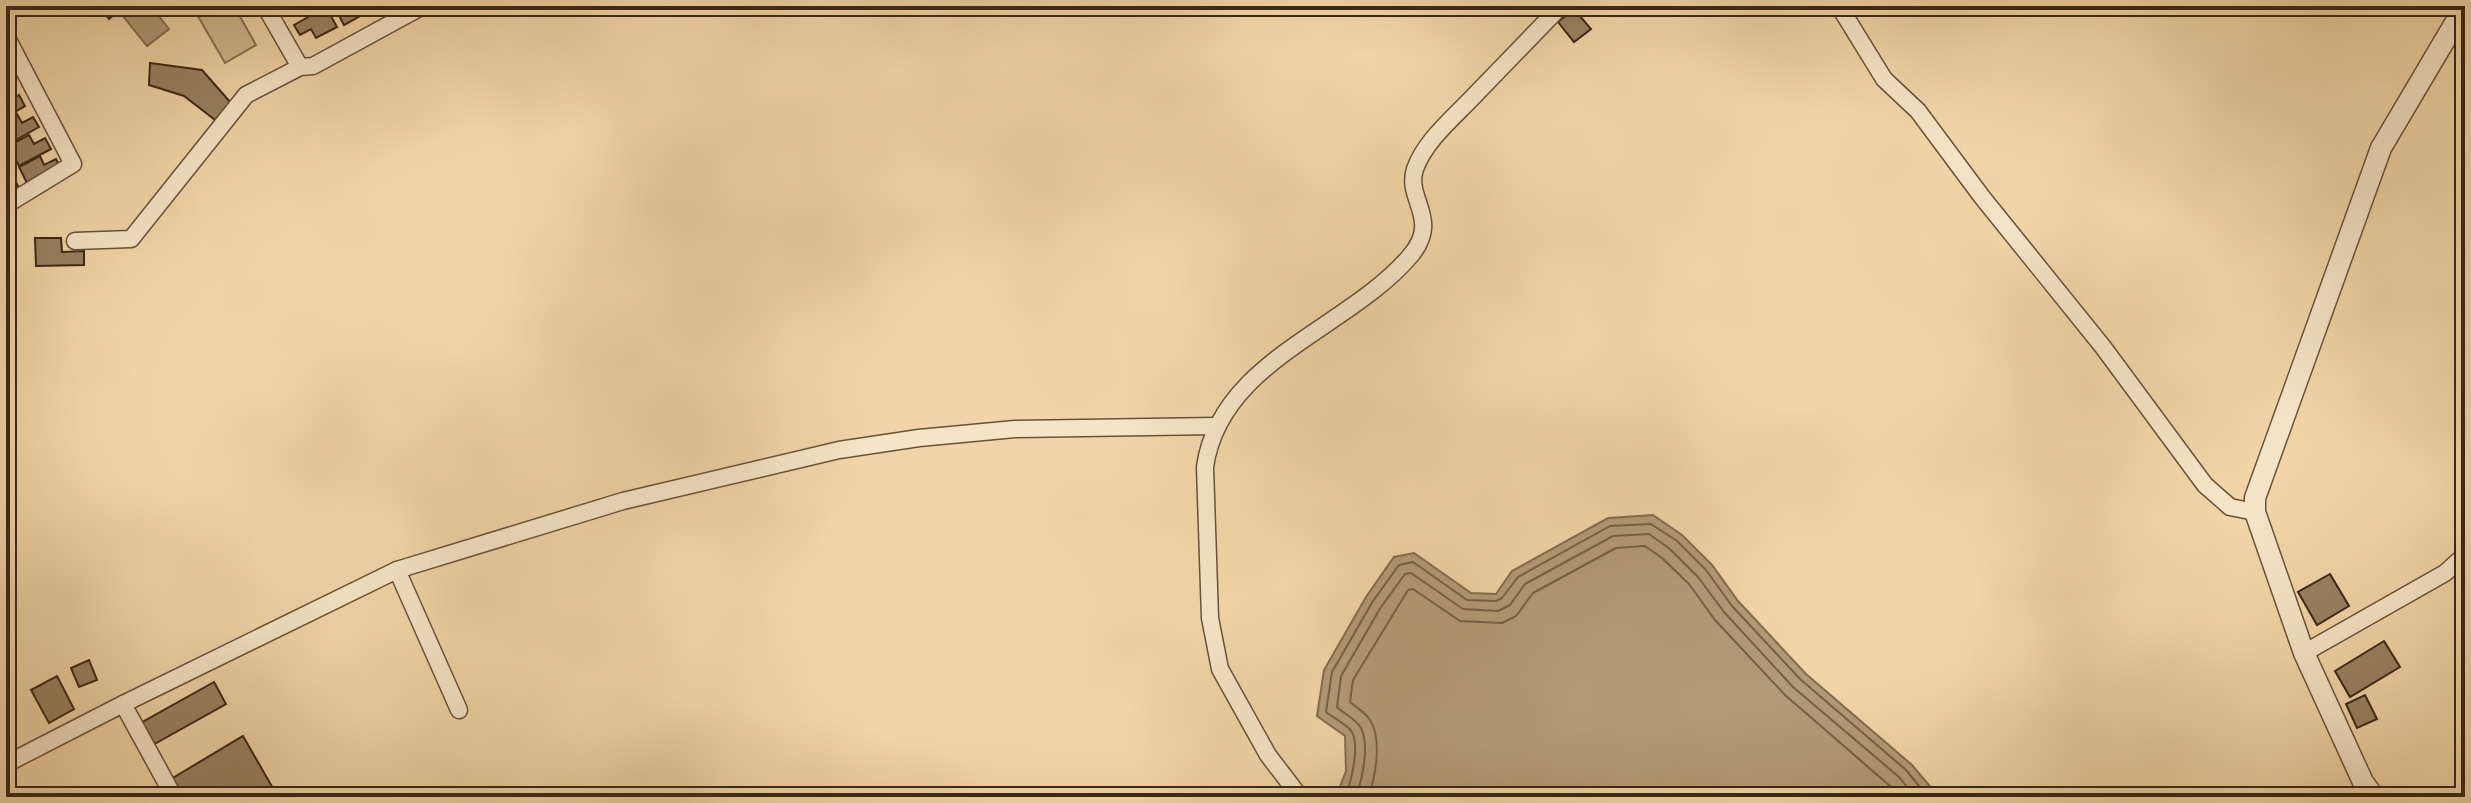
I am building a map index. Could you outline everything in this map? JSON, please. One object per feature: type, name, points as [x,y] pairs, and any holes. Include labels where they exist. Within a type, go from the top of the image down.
[{"type":"street","points":[[265,6],[300,67]]},
{"type":"street","points":[[75,241],[131,239],[246,95],[300,67],[313,66],[396,12],[423,6]]},
{"type":"street","points":[[1300,797],[1268,755],[1220,669],[1210,618],[1207,449],[1216,426],[1239,392],[1389,277],[1413,253],[1422,236],[1424,221],[1413,185],[1415,170],[1424,152],[1443,128],[1561,6]]},
{"type":"street","points":[[1839,6],[1884,79],[1918,111],[1982,197],[2103,347],[2205,485],[2230,507],[2255,512]]},
{"type":"street","points":[[2374,797],[2363,782],[2304,653],[2255,512],[2255,498],[2381,148],[2465,6]]},
{"type":"street","points":[[6,36],[73,164],[6,205]]},
{"type":"street","points":[[6,764],[397,570],[623,501],[839,450],[919,438],[1015,429],[1216,426]]},
{"type":"street","points":[[2304,653],[2445,573],[2465,555]]},
{"type":"street","points":[[397,570],[459,710]]},
{"type":"street","points":[[123,704],[174,797]]},
{"type":"shaded area","points":[[192,6],[234,6],[256,45],[225,63]]},
{"type":"water","points":[[134,6],[151,6],[169,29],[147,46],[123,16]]},
{"type":"water","points":[[1653,515],[1682,535],[1712,565],[1738,601],[1806,674],[1912,765],[1939,797],[1336,797],[1346,771],[1345,736],[1317,716],[1324,670],[1366,597],[1394,557],[1414,553],[1471,593],[1496,594],[1512,571],[1608,518]]},
{"type":"building","points":[[99,6],[124,6],[109,19]]},
{"type":"building","points":[[334,6],[375,6],[376,7],[344,25]]},
{"type":"building","points":[[326,7],[337,27],[316,38],[311,29],[300,35],[294,25]]},
{"type":"building","points":[[1574,9],[1591,29],[1574,42],[1558,22]]},
{"type":"building","points":[[150,63],[202,70],[231,103],[215,120],[184,96],[149,85]]},
{"type":"building","points":[[6,72],[14,81],[6,86]]},
{"type":"building","points":[[19,95],[25,106],[6,117],[6,98],[8,102]]},
{"type":"building","points":[[17,114],[22,123],[33,117],[39,127],[7,145],[6,120]]},
{"type":"building","points":[[29,135],[34,144],[45,138],[51,149],[19,166],[8,146]]},
{"type":"building","points":[[40,156],[44,165],[56,159],[61,169],[29,187],[19,167]]},
{"type":"building","points":[[12,174],[22,194],[6,203],[6,177]]},
{"type":"building","points":[[35,238],[61,238],[62,252],[84,251],[84,265],[36,266]]},
{"type":"building","points":[[2330,574],[2349,606],[2317,625],[2298,592]]},
{"type":"building","points":[[2384,641],[2400,667],[2350,697],[2335,671]]},
{"type":"building","points":[[89,660],[97,680],[79,687],[71,668]]},
{"type":"building","points":[[57,676],[74,709],[49,723],[31,690]]},
{"type":"building","points":[[214,682],[226,704],[151,746],[139,724]]},
{"type":"building","points":[[2365,695],[2377,719],[2357,728],[2346,704]]},
{"type":"building","points":[[243,736],[274,790],[261,797],[181,797],[171,779]]}]
